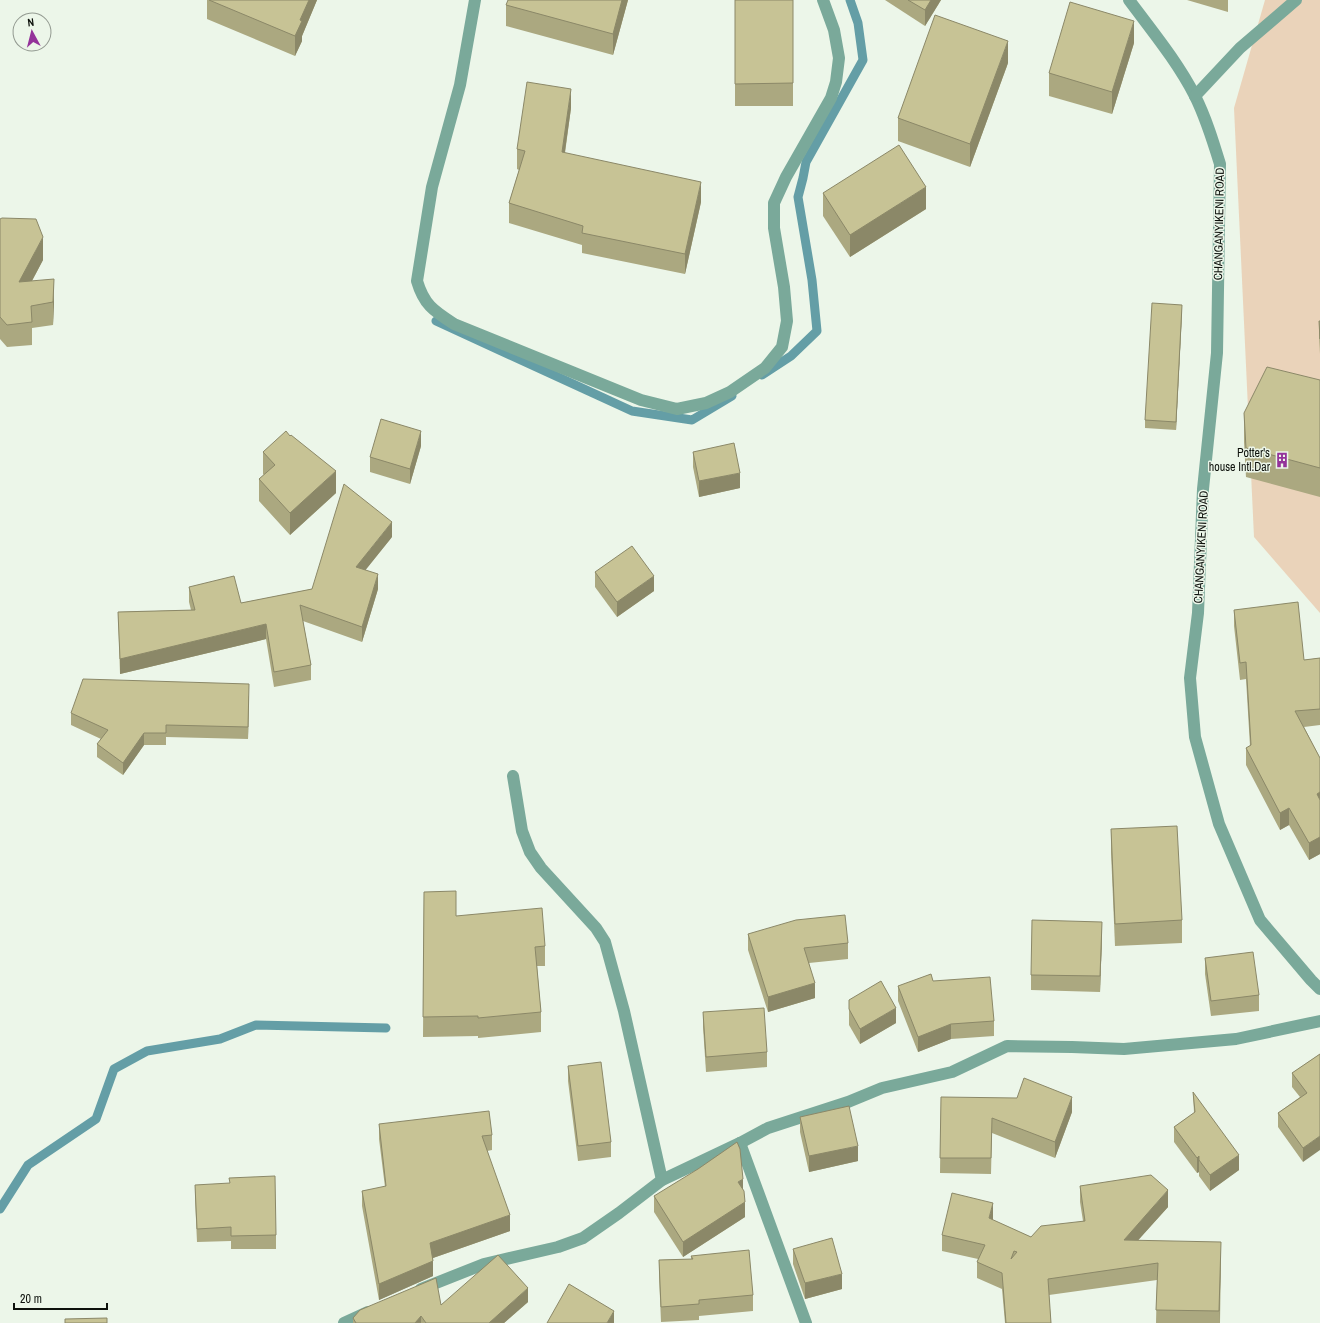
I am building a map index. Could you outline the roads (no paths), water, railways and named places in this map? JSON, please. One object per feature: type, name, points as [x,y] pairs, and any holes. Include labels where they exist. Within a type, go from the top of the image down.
[{"type":"street","points":[[475,0],[460,85],[432,187],[417,281],[421,294],[434,311],[454,324],[642,400],[677,409],[706,403],[730,392],[765,368],[782,347],[786,321],[784,287],[774,228],[774,203],[786,177],[831,98],[836,82],[839,58],[834,30],[822,0]]},
{"type":"street","name":"CHANGANYIKENI ROAD","points":[[1130,0],[1171,57],[1195,96],[1212,135],[1220,164],[1217,353],[1203,489],[1198,613],[1190,678],[1195,737],[1219,824],[1260,920],[1320,989]]},
{"type":"street","points":[[1195,96],[1240,48],[1296,0]]},
{"type":"street","points":[[513,776],[522,831],[530,852],[541,868],[596,928],[605,942],[624,1011],[662,1180]]},
{"type":"street","points":[[413,1293],[484,1264],[558,1247],[583,1238],[662,1180],[768,1128],[848,1102],[882,1088],[952,1072],[1007,1046],[1072,1047],[1124,1050],[1236,1039],[1320,1022]]},
{"type":"street","points":[[740,1143],[806,1323]]},
{"type":"street","points":[[344,1323],[378,1307]]},
{"type":"waterway","points":[[762,375],[791,356],[817,331],[812,280],[798,197],[806,162],[863,60],[858,23],[850,0]]},
{"type":"waterway","points":[[436,321],[632,411],[692,420],[732,396]]},
{"type":"waterway","points":[[0,1209],[28,1165],[96,1119],[114,1069],[147,1051],[220,1039],[256,1025],[386,1028]]},
{"type":"place","name":"Potter's house Intl.Dar","points":[[1282,460]]}]
